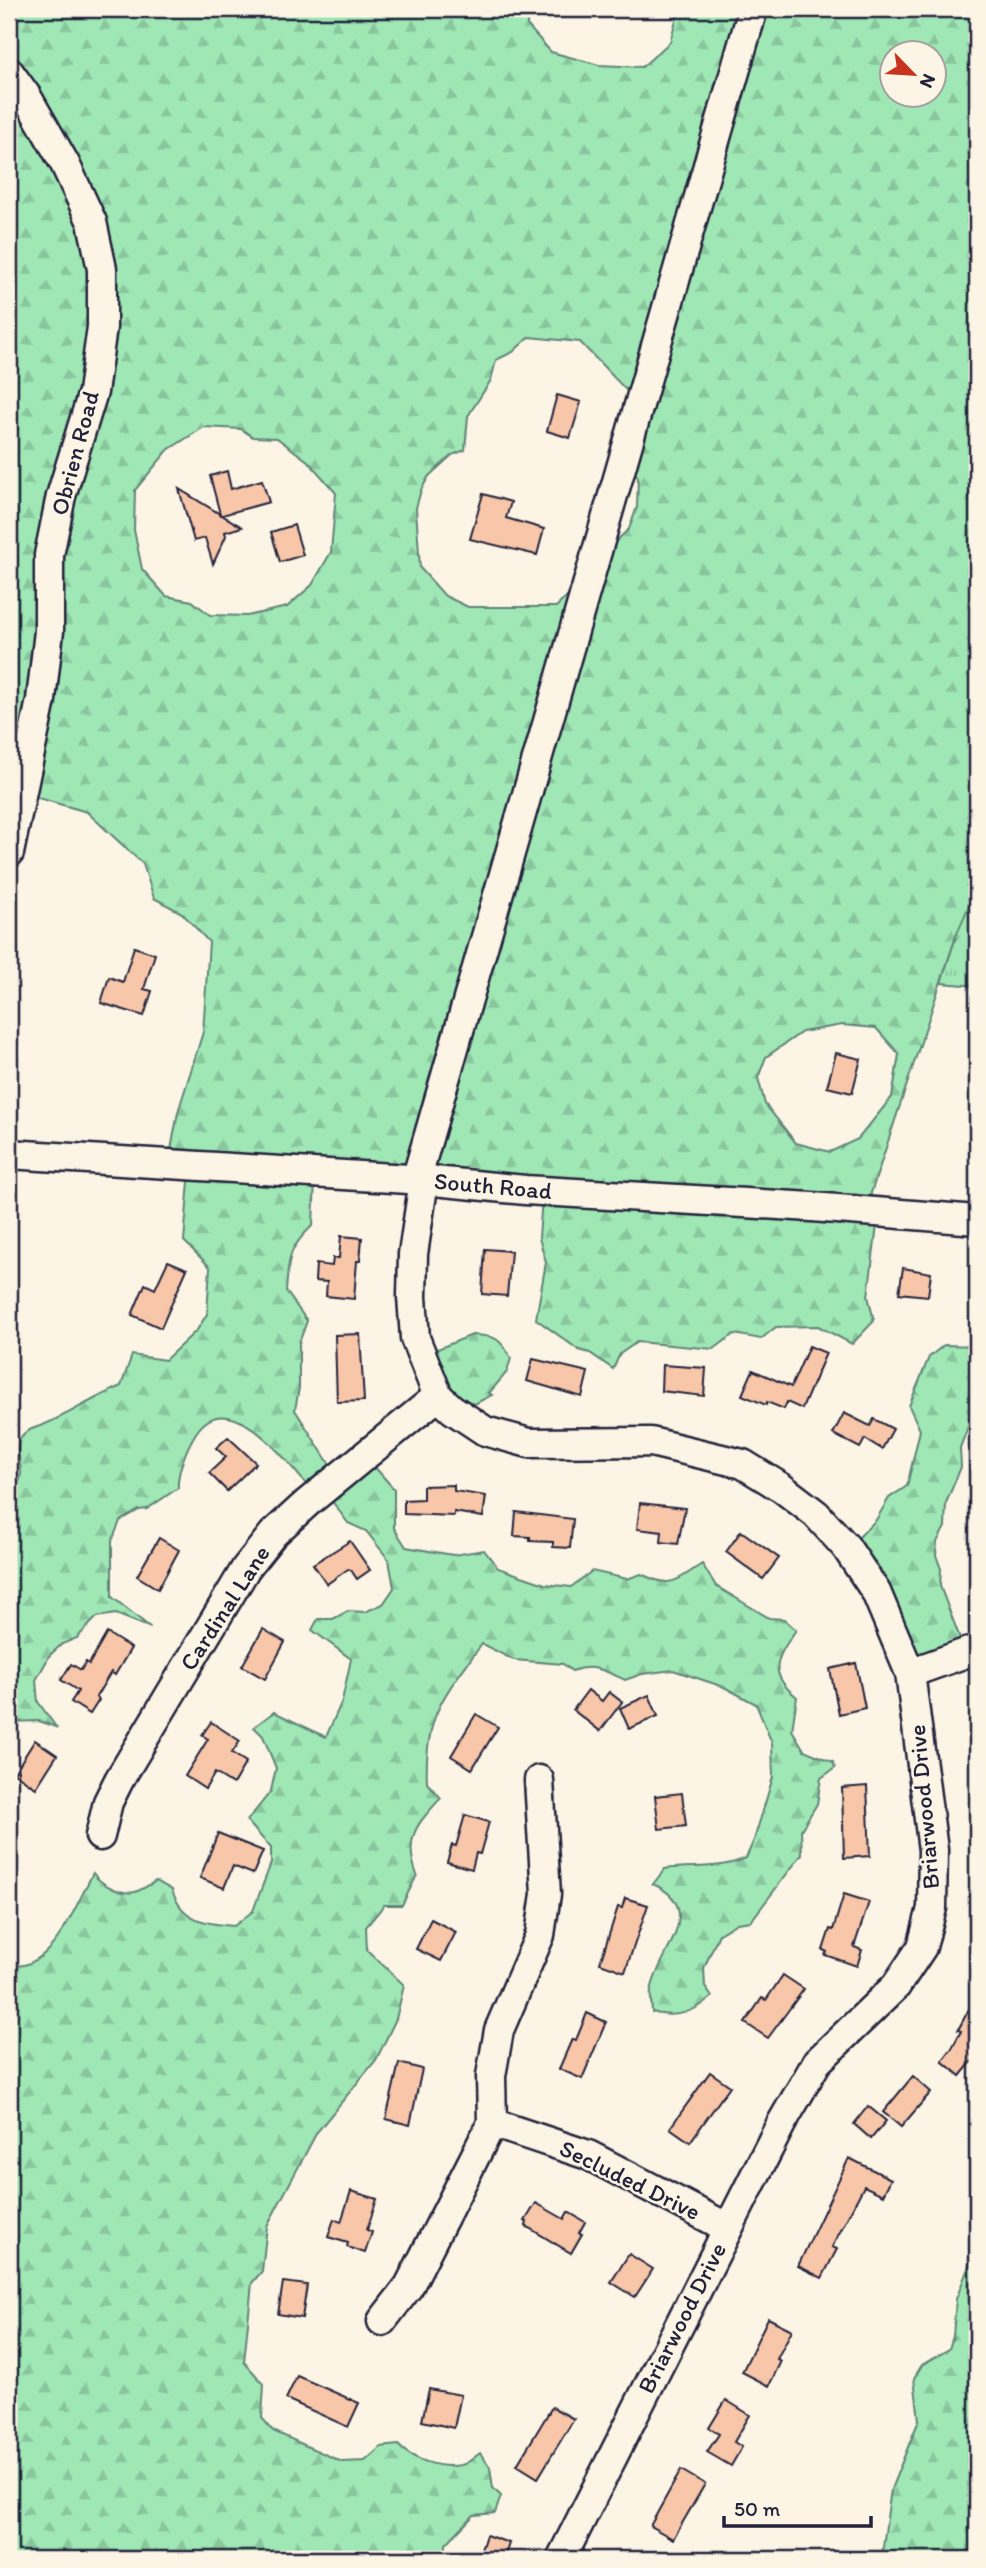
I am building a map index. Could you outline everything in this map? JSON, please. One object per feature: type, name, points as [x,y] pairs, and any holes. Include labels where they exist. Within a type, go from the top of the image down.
[{"type":"street","points":[[438,1396],[415,1338],[412,1297],[420,1180],[753,9]]},
{"type":"street","name":"Obrien Road","points":[[9,72],[27,97],[65,164],[92,222],[102,269],[102,327],[93,392],[61,496],[49,555],[49,631],[41,700],[9,853]]},
{"type":"street","name":"South Road","points":[[9,1154],[977,1220]]},
{"type":"street","name":"Briarwood Drive","points":[[438,1396],[485,1431],[529,1443],[651,1442],[743,1464],[782,1488],[816,1514],[846,1547],[876,1592],[910,1673],[933,1850],[932,1908],[922,1947],[896,1986],[817,2062],[780,2124],[561,2559]]},
{"type":"street","name":"Cardinal Lane","points":[[100,1836],[107,1802],[118,1780],[246,1568],[273,1534],[307,1503],[438,1396]]},
{"type":"street","points":[[910,1673],[977,1649]]},
{"type":"street","points":[[382,2320],[409,2286],[492,2123],[491,2076],[499,2030],[540,1935],[546,1894],[539,1780]]},
{"type":"street","name":"Secluded Drive","points":[[492,2123],[588,2155],[728,2228]]},
{"type":"green space","points":[[9,9],[528,9],[527,25],[551,52],[599,65],[642,67],[670,42],[679,9],[977,9],[977,888],[957,933],[871,1193],[869,1210],[878,1218],[868,1296],[874,1321],[852,1344],[818,1326],[776,1327],[761,1339],[734,1334],[714,1349],[637,1342],[620,1354],[613,1369],[590,1353],[579,1350],[536,1319],[546,1262],[539,1238],[542,1198],[315,1179],[313,1225],[298,1241],[289,1262],[286,1291],[307,1321],[299,1343],[299,1388],[295,1410],[334,1471],[366,1457],[394,1489],[394,1528],[406,1547],[453,1555],[484,1550],[498,1568],[545,1584],[571,1587],[592,1571],[627,1579],[641,1574],[667,1582],[679,1579],[702,1564],[716,1586],[769,1618],[784,1619],[796,1630],[784,1648],[778,1665],[781,1680],[797,1697],[792,1730],[804,1750],[833,1762],[835,1768],[821,1778],[817,1804],[801,1830],[802,1854],[751,1921],[737,1923],[719,1934],[704,1968],[705,1987],[712,1997],[699,2007],[684,2013],[660,2014],[652,2012],[651,1991],[679,1919],[677,1906],[669,1894],[653,1884],[665,1869],[716,1866],[746,1858],[773,1777],[772,1743],[756,1704],[724,1687],[673,1670],[642,1674],[625,1680],[593,1668],[572,1671],[563,1664],[514,1660],[482,1644],[439,1707],[429,1740],[427,1783],[441,1798],[419,1824],[412,1841],[411,1851],[417,1875],[402,1905],[384,1905],[366,1927],[367,1950],[404,1985],[396,2019],[376,2060],[317,2132],[267,2226],[262,2271],[252,2283],[244,2362],[264,2384],[262,2418],[273,2431],[342,2462],[365,2461],[381,2447],[398,2445],[419,2459],[445,2466],[464,2464],[480,2453],[490,2467],[493,2488],[501,2496],[495,2513],[474,2515],[446,2544],[446,2559],[9,2559],[9,1965],[24,1965],[38,1959],[50,1948],[61,1934],[93,1873],[105,1885],[123,1892],[135,1892],[156,1881],[172,1890],[176,1900],[188,1914],[204,1921],[234,1926],[253,1911],[271,1863],[271,1848],[247,1821],[271,1791],[276,1768],[263,1736],[254,1727],[274,1712],[326,1737],[342,1701],[351,1659],[312,1630],[318,1619],[333,1619],[348,1611],[365,1612],[383,1604],[394,1588],[389,1560],[366,1531],[348,1523],[323,1489],[310,1489],[258,1432],[225,1417],[210,1420],[196,1433],[189,1445],[181,1467],[178,1488],[147,1509],[139,1510],[120,1521],[112,1541],[112,1597],[151,1628],[116,1614],[97,1617],[77,1638],[62,1644],[50,1655],[36,1680],[38,1702],[56,1727],[39,1721],[9,1722],[9,1493],[20,1480],[20,1439],[24,1433],[121,1386],[132,1355],[165,1360],[197,1330],[207,1314],[210,1267],[184,1241],[190,1169],[168,1166],[178,1112],[203,1032],[209,942],[182,913],[154,898],[143,864],[87,812],[21,793],[9,851]],"holes":[[[529,337],[580,342],[629,393],[620,454],[638,477],[637,507],[629,529],[602,554],[583,582],[556,607],[468,607],[445,596],[420,568],[416,508],[421,490],[429,476],[452,455],[465,450],[468,416],[491,380],[496,360],[513,352]],[[204,427],[241,429],[253,437],[277,438],[309,462],[336,493],[331,552],[312,585],[287,607],[247,616],[210,615],[192,601],[166,596],[142,569],[134,530],[135,490],[168,450]],[[842,1025],[876,1028],[899,1054],[892,1097],[858,1139],[830,1152],[796,1143],[765,1104],[758,1078],[766,1057],[802,1032]]]},
{"type":"green space","points":[[977,888],[977,986],[941,983],[957,933]]},
{"type":"green space","points":[[472,1335],[496,1339],[511,1358],[507,1372],[489,1393],[492,1395],[465,1409],[425,1354]]},
{"type":"green space","points":[[944,1345],[977,1346],[977,1403],[960,1448],[961,1467],[946,1503],[945,1527],[937,1542],[936,1555],[941,1569],[940,1586],[961,1641],[907,1662],[849,1547],[876,1520],[889,1498],[907,1486],[920,1430],[909,1406],[929,1357]]},
{"type":"green space","points":[[977,2245],[977,2559],[897,2559],[882,2554],[891,2489],[919,2420],[914,2378],[922,2365],[949,2349],[953,2336],[956,2299]]},
{"type":"building","points":[[557,395],[581,402],[570,438],[547,431]]},
{"type":"building","points":[[227,471],[231,489],[262,480],[269,502],[222,515],[242,527],[225,532],[226,536],[213,564],[205,538],[194,541],[179,489],[220,514],[210,476]]},
{"type":"building","points":[[483,494],[511,502],[506,518],[544,529],[537,555],[470,539]]},
{"type":"building","points":[[294,525],[303,555],[280,562],[271,532]]},
{"type":"building","points":[[134,947],[155,954],[144,989],[152,991],[144,1016],[101,1003],[109,977],[123,982]]},
{"type":"building","points":[[836,1053],[861,1059],[852,1093],[827,1087]]},
{"type":"building","points":[[341,1236],[362,1238],[354,1299],[326,1296],[327,1282],[315,1281],[316,1264],[332,1266],[333,1258],[339,1258]]},
{"type":"building","points":[[485,1249],[511,1251],[507,1296],[482,1294]]},
{"type":"building","points":[[168,1261],[187,1269],[161,1328],[132,1315],[145,1284],[155,1289]]},
{"type":"building","points":[[903,1268],[931,1273],[928,1296],[899,1293]]},
{"type":"building","points":[[360,1334],[364,1401],[337,1402],[335,1335]]},
{"type":"building","points":[[809,1346],[826,1353],[802,1409],[787,1402],[784,1409],[767,1402],[766,1405],[742,1395],[753,1370],[791,1387]]},
{"type":"building","points":[[533,1359],[588,1372],[582,1397],[527,1381]]},
{"type":"building","points":[[662,1365],[706,1368],[704,1396],[661,1391]]},
{"type":"building","points":[[844,1413],[870,1426],[874,1419],[893,1429],[882,1449],[865,1439],[860,1448],[833,1434]]},
{"type":"building","points":[[228,1437],[256,1463],[227,1491],[209,1473],[226,1457],[216,1448]]},
{"type":"building","points":[[454,1485],[454,1491],[486,1496],[483,1517],[454,1512],[454,1516],[404,1514],[404,1500],[423,1499],[423,1486]]},
{"type":"building","points":[[640,1503],[685,1508],[678,1544],[661,1542],[662,1532],[637,1529]]},
{"type":"building","points":[[516,1512],[573,1519],[570,1548],[553,1547],[553,1542],[530,1541],[530,1537],[514,1536]]},
{"type":"building","points":[[741,1531],[779,1558],[763,1579],[726,1552]]},
{"type":"building","points":[[159,1538],[179,1550],[158,1589],[137,1576]]},
{"type":"building","points":[[350,1541],[370,1570],[357,1579],[348,1569],[327,1584],[313,1564]]},
{"type":"building","points":[[263,1629],[285,1642],[265,1679],[242,1666]]},
{"type":"building","points":[[107,1633],[131,1648],[115,1675],[111,1672],[96,1697],[99,1700],[90,1714],[71,1702],[78,1691],[61,1680],[71,1664],[81,1670],[86,1662],[89,1664]]},
{"type":"building","points":[[856,1663],[865,1708],[839,1714],[830,1669]]},
{"type":"building","points":[[588,1690],[602,1701],[609,1692],[622,1702],[600,1731],[573,1710]]},
{"type":"building","points":[[649,1695],[658,1716],[629,1729],[620,1708]]},
{"type":"building","points":[[476,1714],[498,1727],[472,1769],[451,1756]]},
{"type":"building","points":[[211,1722],[240,1741],[232,1753],[246,1762],[233,1784],[215,1773],[205,1789],[185,1776],[208,1739],[202,1735]]},
{"type":"building","points":[[35,1740],[57,1755],[36,1788],[14,1773]]},
{"type":"building","points":[[867,1786],[870,1856],[844,1858],[842,1788]]},
{"type":"building","points":[[682,1793],[686,1826],[659,1829],[655,1796]]},
{"type":"building","points":[[465,1815],[489,1822],[480,1854],[476,1853],[472,1869],[447,1862],[452,1845],[456,1846]]},
{"type":"building","points":[[218,1833],[263,1851],[253,1874],[233,1866],[224,1888],[200,1878]]},
{"type":"building","points":[[844,1894],[869,1902],[854,1947],[862,1950],[857,1966],[825,1955],[827,1952],[823,1950],[830,1929],[833,1930]]},
{"type":"building","points":[[625,1898],[648,1905],[625,1972],[600,1963],[618,1907],[622,1908]]},
{"type":"building","points":[[431,1919],[456,1932],[441,1961],[416,1949]]},
{"type":"building","points":[[783,1975],[804,1989],[768,2038],[745,2023],[762,1998],[766,2000]]},
{"type":"building","points":[[977,1994],[977,2047],[972,2056],[975,2058],[960,2076],[942,2061],[961,2031],[958,2030]]},
{"type":"building","points":[[587,2013],[606,2022],[582,2079],[559,2069],[572,2039],[576,2040]]},
{"type":"building","points":[[399,2063],[422,2069],[410,2125],[386,2119]]},
{"type":"building","points":[[710,2072],[730,2086],[690,2142],[670,2128]]},
{"type":"building","points":[[913,2076],[931,2092],[901,2127],[883,2112]]},
{"type":"building","points":[[868,2106],[886,2121],[871,2139],[854,2124]]},
{"type":"building","points":[[849,2158],[891,2179],[883,2195],[864,2186],[832,2247],[837,2249],[822,2278],[798,2266]]},
{"type":"building","points":[[351,2191],[377,2199],[367,2230],[372,2232],[365,2253],[347,2247],[348,2243],[328,2237],[334,2219],[341,2222]]},
{"type":"building","points":[[536,2203],[564,2219],[568,2212],[585,2222],[579,2233],[582,2234],[571,2253],[526,2226],[525,2221]]},
{"type":"building","points":[[629,2254],[653,2269],[635,2297],[611,2282]]},
{"type":"building","points":[[283,2282],[307,2285],[302,2318],[278,2314]]},
{"type":"building","points":[[768,2318],[792,2330],[777,2359],[781,2361],[769,2386],[742,2372]]},
{"type":"building","points":[[297,2376],[359,2403],[348,2427],[286,2399]]},
{"type":"building","points":[[429,2389],[461,2395],[454,2428],[422,2421]]},
{"type":"building","points":[[726,2400],[750,2415],[734,2442],[742,2447],[731,2466],[707,2452],[719,2434],[709,2428]]},
{"type":"building","points":[[552,2407],[574,2419],[538,2478],[517,2465]]},
{"type":"building","points":[[681,2470],[705,2484],[673,2539],[650,2526]]},
{"type":"building","points":[[486,2535],[509,2543],[504,2559],[478,2559]]}]
